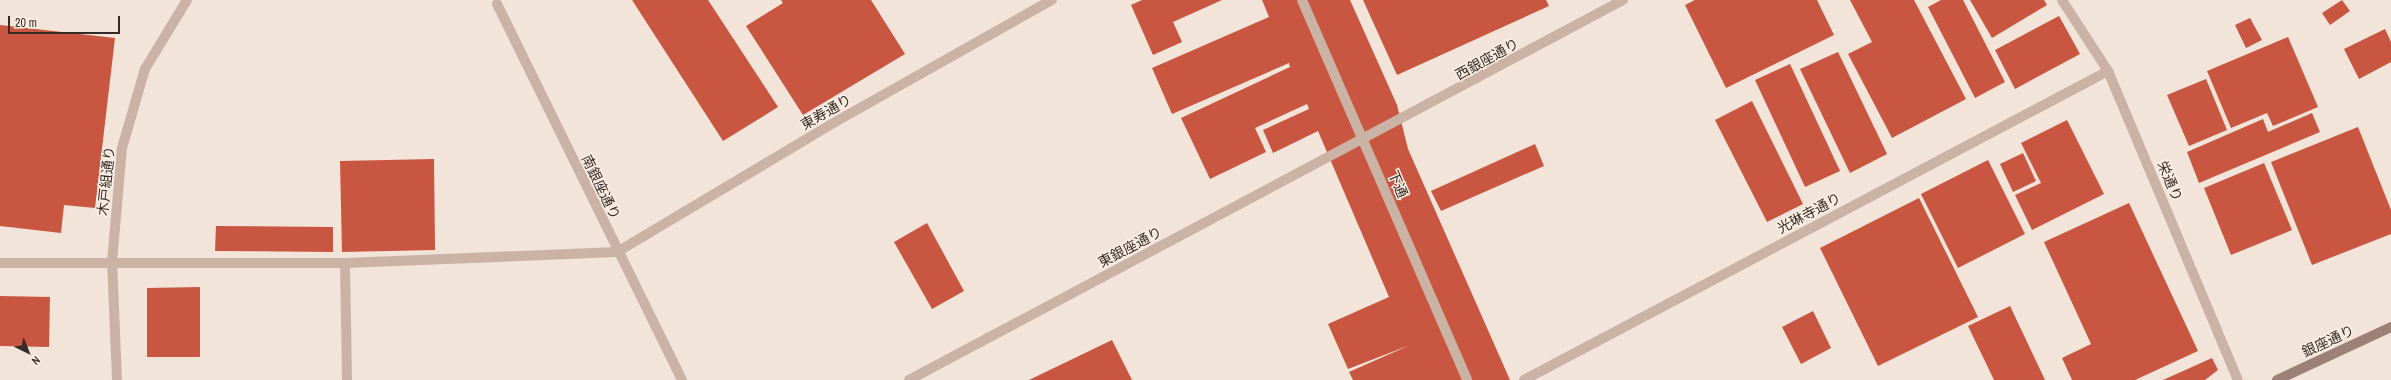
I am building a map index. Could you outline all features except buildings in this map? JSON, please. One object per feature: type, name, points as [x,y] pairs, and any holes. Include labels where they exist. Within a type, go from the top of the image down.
[{"type":"street","name":"木戸組通り","points":[[117,380],[112,262],[122,148],[145,69],[187,0]]},
{"type":"street","name":"東寿通り","points":[[617,252],[828,126],[1052,0]]},
{"type":"street","name":"下通","points":[[1302,0],[1467,380]]},
{"type":"street","name":"西銀座通り","points":[[1363,140],[1623,0]]},
{"type":"street","name":"栄通り","points":[[2062,0],[2108,71],[2238,380]]},
{"type":"street","name":"南銀座通り","points":[[496,1],[617,252],[682,380]]},
{"type":"street","name":"光琳寺通り","points":[[1524,380],[2108,71]]},
{"type":"street","name":"東銀座通り","points":[[909,380],[1363,140]]},
{"type":"street","points":[[0,263],[345,263],[617,252]]},
{"type":"street","points":[[345,263],[347,380]]},
{"type":"street","name":"銀座通り","points":[[2276,380],[2391,327]]}]
